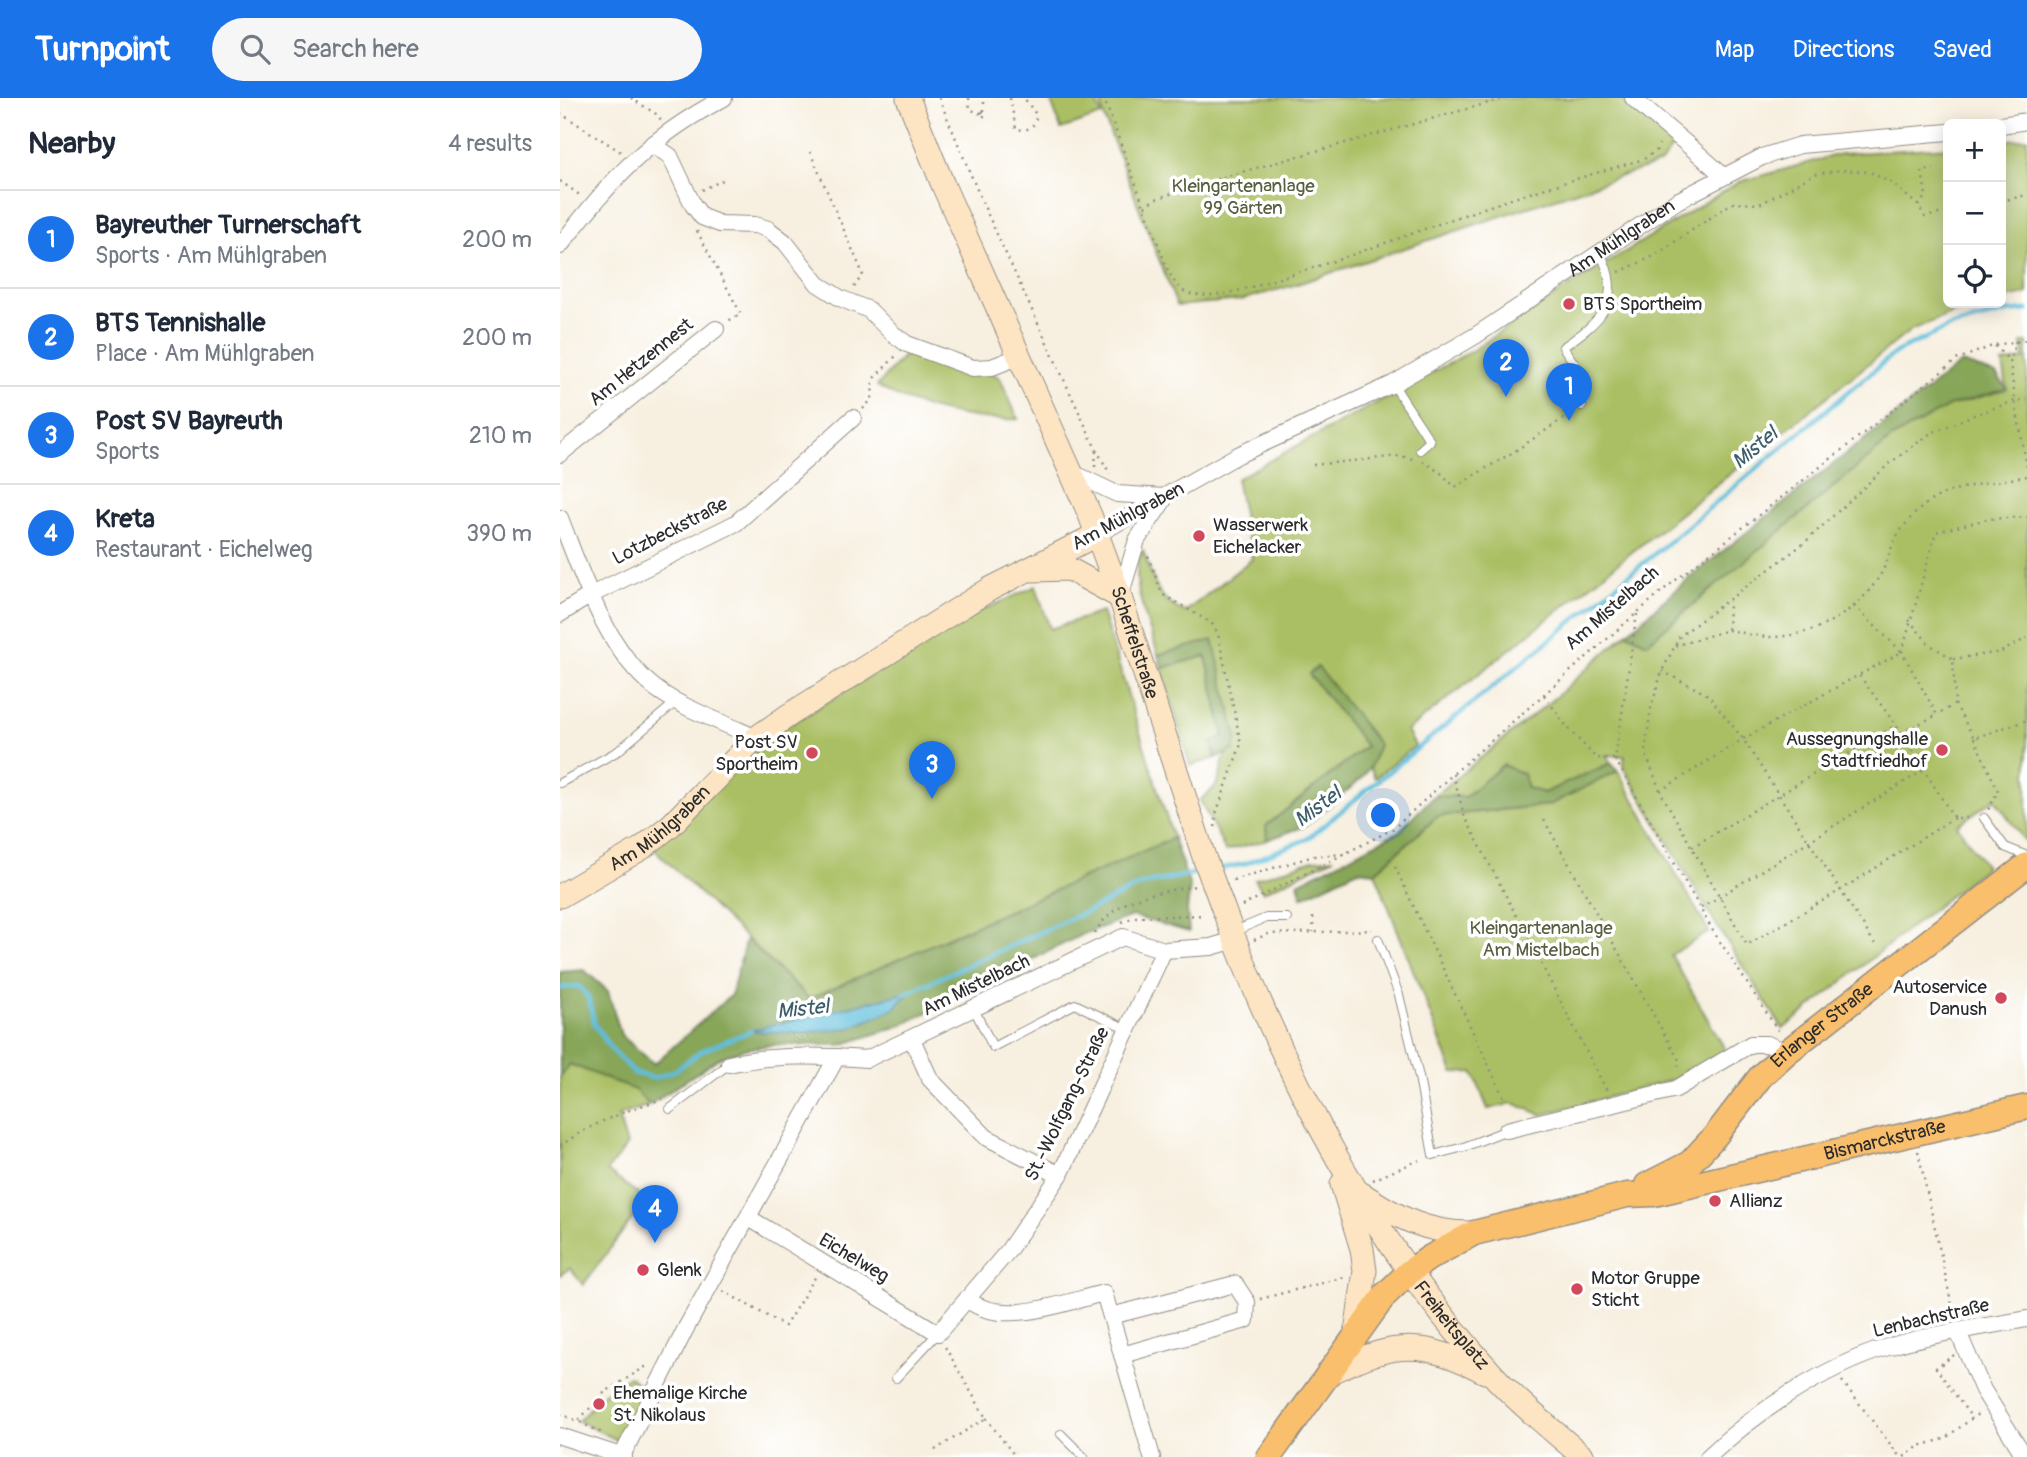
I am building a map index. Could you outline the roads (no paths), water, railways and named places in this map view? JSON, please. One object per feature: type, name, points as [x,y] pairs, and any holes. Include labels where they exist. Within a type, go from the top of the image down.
[{"type":"main road","name":"Scheffelstraße","points":[[908,98],[943,185],[1098,534],[1205,860],[1229,923],[1284,1054],[1353,1188]]},
{"type":"main road","name":"Am Mühlgraben","points":[[560,896],[642,848],[671,825],[755,738],[1023,570],[1098,534]]},
{"type":"main road","points":[[1023,570],[1069,569],[1120,597]]},
{"type":"main road","name":"Erlanger Straße","points":[[1628,1195],[1690,1163],[1716,1135],[1761,1076],[1787,1052],[2027,865]]},
{"type":"main road","name":"Bismarckstraße","points":[[1628,1195],[1654,1194],[2027,1107]]},
{"type":"main road","points":[[1716,1135],[1718,1146],[1728,1164],[1741,1173]]},
{"type":"main road","points":[[1336,1157],[1364,1259],[1365,1271],[1356,1333]]},
{"type":"main road","points":[[1353,1188],[1393,1215],[1416,1226],[1446,1232],[1474,1233],[1628,1195]]},
{"type":"main road","name":"Freiheitsplatz","points":[[1353,1188],[1409,1272],[1494,1377]]},
{"type":"main road","name":"Freiheitsplatz","points":[[1269,1457],[1378,1303],[1409,1272],[1439,1251],[1474,1233]]},
{"type":"main road","points":[[1332,1371],[1390,1349],[1413,1347],[1451,1356],[1494,1377],[1583,1457]]},
{"type":"street","points":[[560,246],[592,204],[633,160],[669,129],[724,98]]},
{"type":"street","points":[[1633,98],[1694,148],[1723,176]]},
{"type":"street","points":[[2006,124],[2027,121]]},
{"type":"street","name":"Am Mühlgraben","points":[[1098,534],[1238,455],[1393,384],[1475,336],[1677,201],[1762,157],[1800,145],[1943,132]]},
{"type":"street","points":[[652,144],[670,156],[689,197],[702,216],[720,224],[755,225],[768,229],[785,242],[818,284],[876,315],[892,333],[907,344],[973,368],[992,367],[1020,356]]},
{"type":"street","name":"Am Hetzennest","points":[[560,454],[716,328]]},
{"type":"street","name":"Lotzbeckstraße","points":[[560,614],[591,595],[736,523],[853,418]]},
{"type":"street","points":[[1073,473],[1117,494],[1165,497],[1137,540],[1120,597]]},
{"type":"street","points":[[560,517],[591,595],[624,654],[654,688],[755,738]]},
{"type":"street","name":"Am Mistelbach","points":[[729,1064],[755,1059],[867,1059],[1123,937],[1164,950],[1211,947],[1229,923]]},
{"type":"street","name":"St.-Wolfgang-Straße","points":[[938,1333],[1008,1251],[1060,1175],[1164,950]]},
{"type":"street","points":[[912,1039],[930,1079],[986,1138],[1060,1175]]},
{"type":"street","points":[[1507,1130],[1676,1088],[1751,1044],[1767,1044],[1787,1052]]},
{"type":"street","points":[[560,1436],[623,1457],[673,1352],[838,1057]]},
{"type":"street","name":"Eichelweg","points":[[749,1219],[938,1333]]},
{"type":"street","points":[[1111,1316],[1235,1284],[1247,1302],[1246,1321],[1122,1355]]},
{"type":"street","points":[[967,1299],[988,1311],[1025,1312],[1104,1293],[1152,1457]]},
{"type":"street","name":"Lenbachstraße","points":[[1708,1457],[1776,1403],[1834,1370],[1885,1348],[2027,1319]]},
{"type":"street","points":[[1958,1332],[1983,1390],[2025,1457]]},
{"type":"lane","points":[[1582,406],[1578,369],[1563,347],[1590,329],[1606,308],[1610,276],[1600,253]]},
{"type":"lane","points":[[1393,384],[1430,441],[1420,450]]},
{"type":"lane","points":[[560,783],[618,751],[677,701]]},
{"type":"lane","points":[[1984,818],[2006,848],[2027,856]]},
{"type":"lane","points":[[1229,923],[1287,918]]},
{"type":"lane","points":[[1378,939],[1402,1007],[1419,1077],[1433,1155],[1464,1147],[1507,1130]]},
{"type":"lane","points":[[974,1010],[993,1047],[1075,1004],[1127,1029]]},
{"type":"lane","points":[[670,1109],[729,1064]]},
{"type":"lane","points":[[896,1378],[938,1333]]},
{"type":"lane","points":[[1061,1434],[1084,1457]]},
{"type":"water","points":[[909,992],[894,1009],[850,1028],[801,1033],[749,1031]]},
{"type":"waterway","name":"Mistel","points":[[1214,870],[1244,864],[1307,839],[1896,352],[1949,327],[2007,312],[2027,310]]},
{"type":"waterway","name":"Mistel","points":[[904,994],[1140,885],[1202,872]]},
{"type":"waterway","name":"Mistel","points":[[560,988],[579,986],[588,997],[595,1025],[611,1049],[634,1073],[654,1078],[674,1071],[703,1050],[751,1031]]},
{"type":"place","name":"BTS Sportheim","points":[[1569,304]]},
{"type":"place","name":"BTS Tennishalle","points":[[1506,397]]},
{"type":"place","name":"Bayreuther Turnerschaft","points":[[1569,421]]},
{"type":"place","name":"Wasserwerk Eichelacker","points":[[1199,536]]},
{"type":"place","name":"Aussegnungshalle Stadtfriedhof","points":[[1942,750]]},
{"type":"place","name":"Post SV Sportheim","points":[[812,753]]},
{"type":"place","name":"Post SV Bayreuth","points":[[932,799]]},
{"type":"place","name":"Autoservice Danush","points":[[2001,998]]},
{"type":"place","name":"Allianz","points":[[1715,1201]]},
{"type":"place","name":"Kreta","points":[[655,1243]]},
{"type":"place","name":"Glenk","points":[[643,1270]]},
{"type":"place","name":"Motor Gruppe Sticht","points":[[1577,1289]]},
{"type":"place","name":"Ehemalige Kirche St. Nikolaus","points":[[599,1404]]},
{"type":"park label","name":"Kleingartenanlage 99 Gärten","points":[[1243,197]]},
{"type":"park label","name":"Kleingartenanlage Am Mistelbach","points":[[1541,939]]}]
